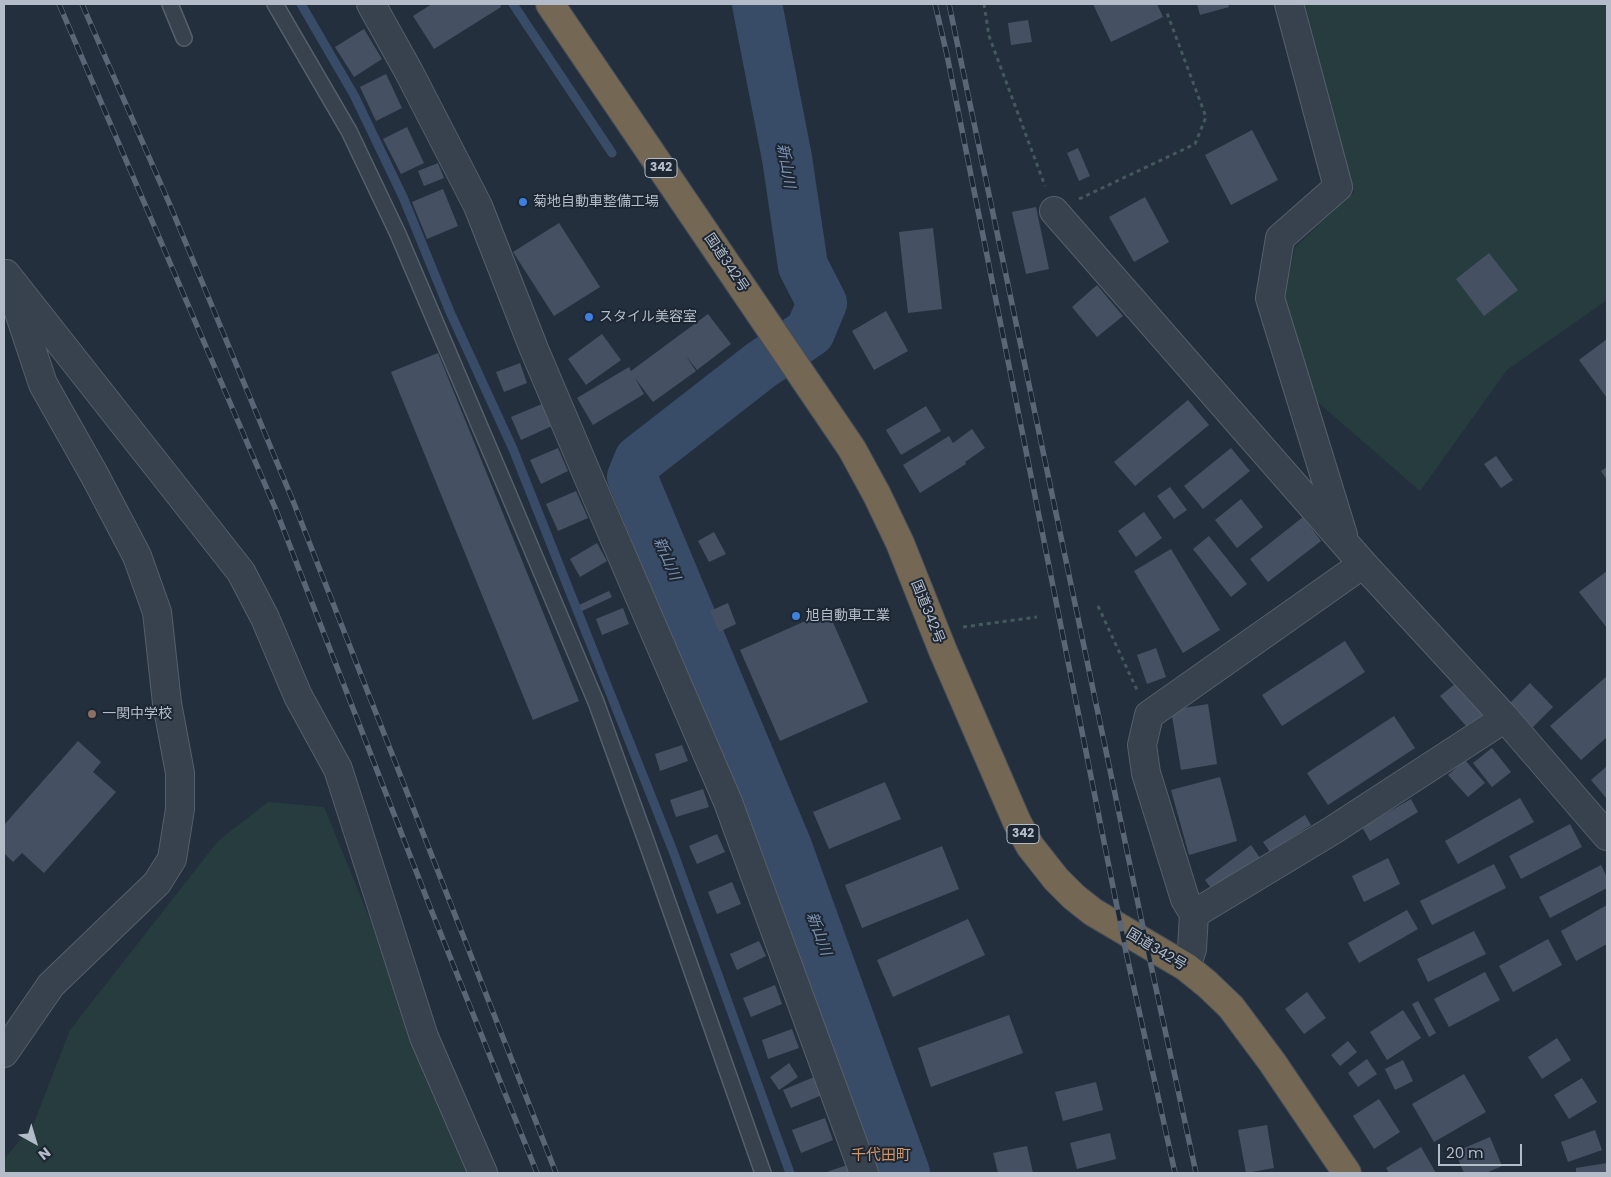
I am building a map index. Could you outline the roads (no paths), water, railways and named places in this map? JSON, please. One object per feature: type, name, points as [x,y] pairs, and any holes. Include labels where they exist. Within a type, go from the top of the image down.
[{"type":"highway","name":"国道342号","points":[[550,4],[852,449],[877,494],[900,543],[943,651],[1017,822],[1030,846],[1074,897],[1093,912],[1186,967],[1207,984],[1230,1007],[1272,1062],[1347,1173]]},
{"type":"street","points":[[371,4],[409,72],[478,206],[564,420],[728,802],[864,1173]]},
{"type":"street","points":[[1289,4],[1338,187],[1280,238],[1270,298],[1346,544]]},
{"type":"street","points":[[1054,211],[1363,564],[1506,718],[1607,836]]},
{"type":"street","points":[[4,1053],[52,985],[158,884],[172,859],[180,808],[180,773],[168,703],[157,612],[137,556],[95,476],[43,384],[5,269]]},
{"type":"street","points":[[5,269],[241,572],[265,618],[298,696],[338,770],[424,1037],[483,1173]]},
{"type":"street","points":[[1186,967],[1192,949],[1194,914],[1185,899],[1146,772],[1142,745],[1149,715],[1363,564]]},
{"type":"street","points":[[1194,914],[1333,830],[1506,718]]},
{"type":"lane","points":[[170,4],[184,38]]},
{"type":"lane","points":[[275,4],[349,131],[398,234],[518,514],[596,702],[763,1173]]},
{"type":"waterway","points":[[301,4],[354,95],[403,197],[450,312],[513,449],[673,851],[790,1173]]},
{"type":"waterway","points":[[513,4],[612,153]]},
{"type":"waterway","name":"新山川","points":[[757,4],[787,158],[803,266],[822,303],[810,332],[761,365],[639,460],[632,477],[787,847],[905,1173]]},
{"type":"railway","points":[[59,4],[276,510],[430,907],[537,1173]]},
{"type":"railway","points":[[82,4],[170,205],[293,501],[556,1173]]},
{"type":"railway","points":[[935,4],[947,55],[1126,952],[1175,1173]]},
{"type":"railway","points":[[949,4],[1196,1173]]},
{"type":"place","name":"菊地自動車整備工場","points":[[523,202]]},
{"type":"place","name":"スタイル美容室","points":[[589,317]]},
{"type":"place","name":"旭自動車工業","points":[[796,616]]},
{"type":"place","name":"一関中学校","points":[[92,714]]},
{"type":"district","name":"千代田町","points":[[881,1156]]}]
